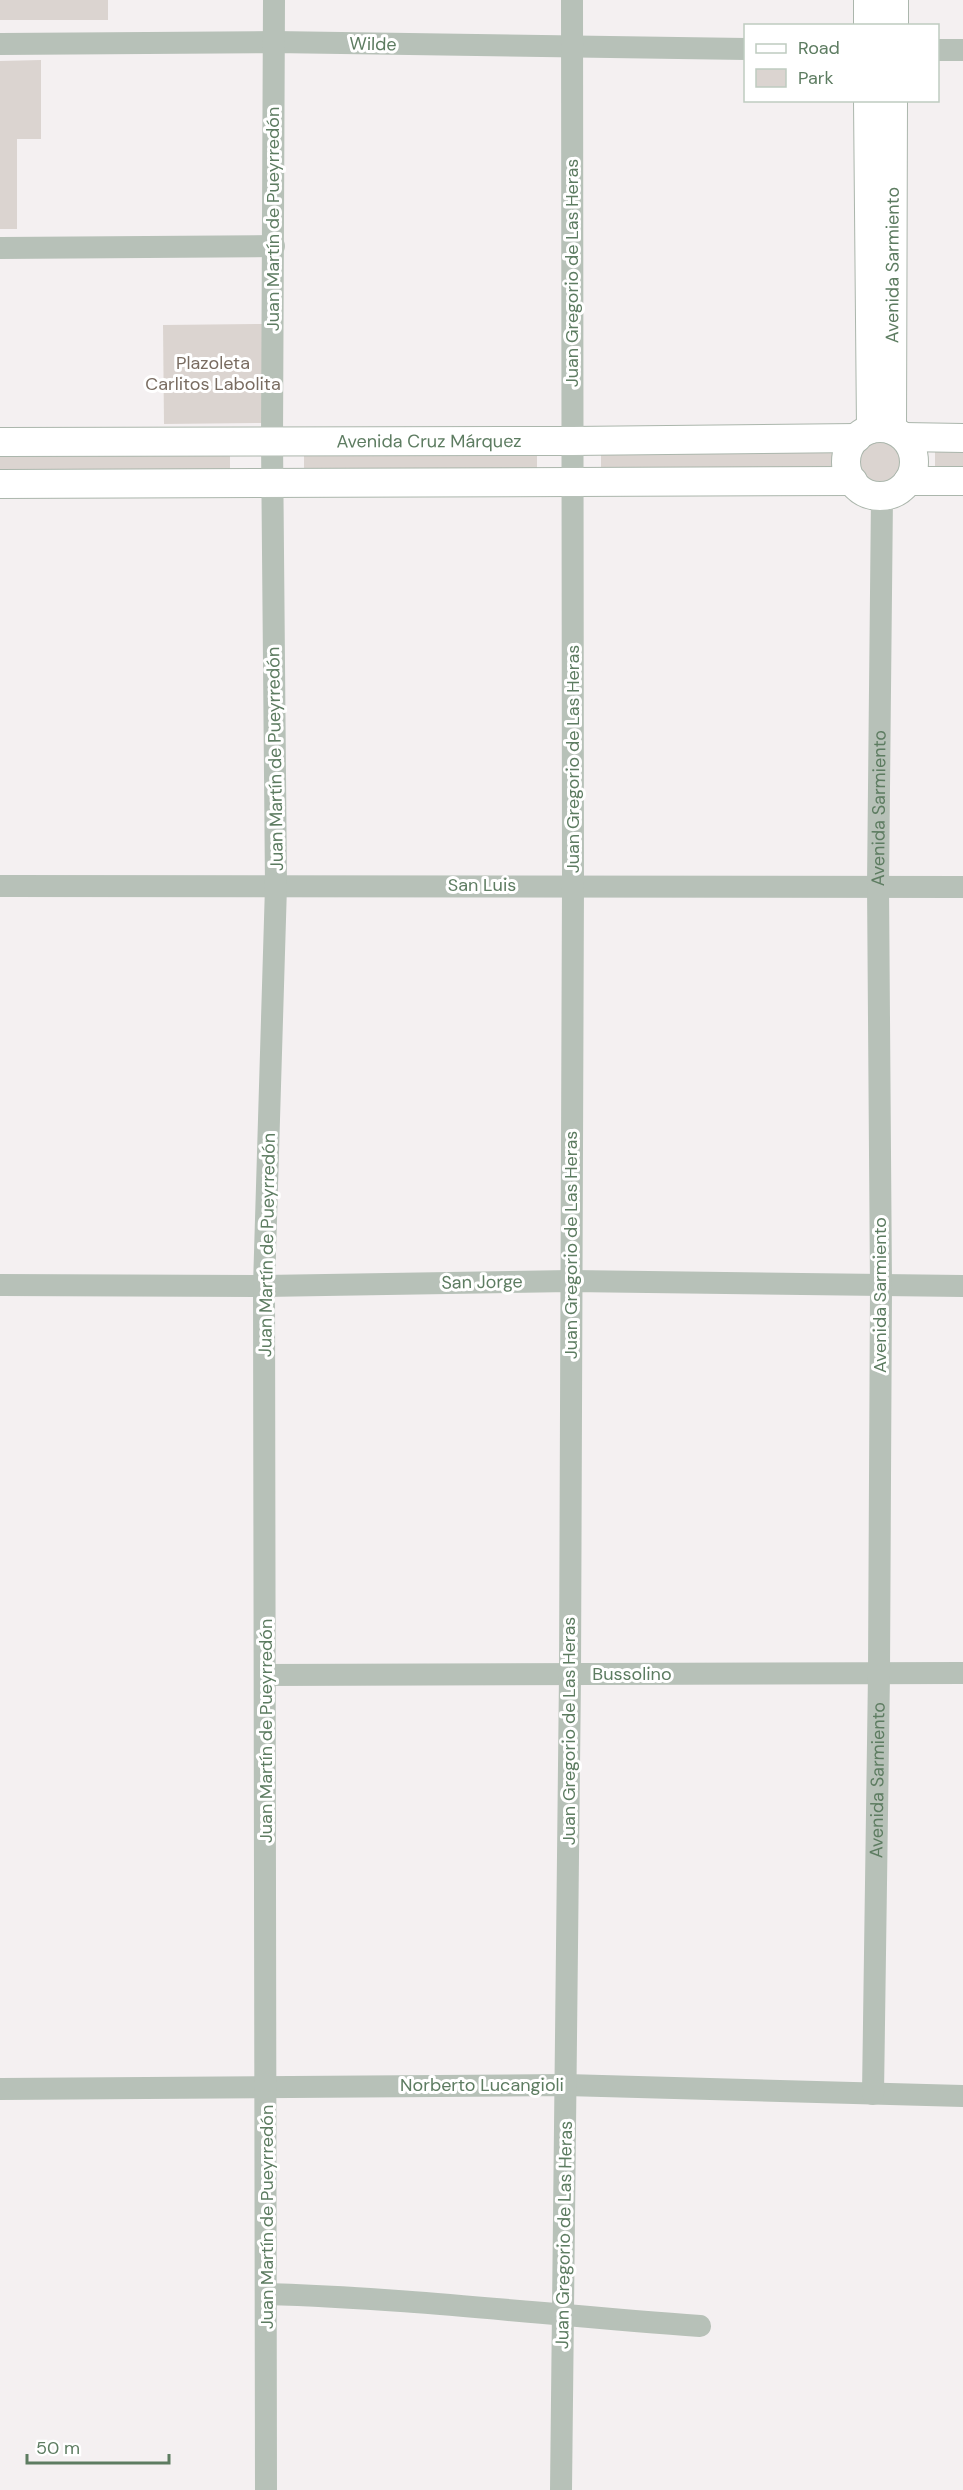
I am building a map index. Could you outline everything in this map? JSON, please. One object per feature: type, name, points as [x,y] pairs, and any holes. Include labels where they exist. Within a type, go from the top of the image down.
[{"type":"main road","points":[[868,0],[868,24]]},
{"type":"main road","points":[[894,0],[894,24]]},
{"type":"main road","name":"Avenida Sarmiento","points":[[868,102],[881,434]]},
{"type":"main road","name":"Avenida Sarmiento","points":[[881,434],[893,102]]},
{"type":"main road","points":[[881,434],[913,453],[914,463],[908,481],[894,493],[882,496],[866,492],[853,481],[847,464],[851,445],[881,434]]},
{"type":"main road","name":"Avenida Cruz Márquez","points":[[0,442],[572,441],[881,434],[963,438]]},
{"type":"main road","points":[[0,484],[573,484],[853,481]]},
{"type":"main road","points":[[908,481],[963,481]]},
{"type":"street","name":"Juan Martín de Pueyrredón","points":[[266,2490],[264,1286],[276,886],[272,484],[274,0]]},
{"type":"street","name":"Juan Gregorio de Las Heras","points":[[561,2490],[570,1675],[573,885],[572,0]]},
{"type":"street","name":"Wilde","points":[[0,44],[274,42],[744,49]]},
{"type":"street","points":[[939,50],[963,50]]},
{"type":"street","points":[[0,248],[274,246]]},
{"type":"street","name":"Avenida Sarmiento","points":[[873,2094],[879,1673],[881,1286],[878,885],[882,496]]},
{"type":"street","name":"San Luis","points":[[0,886],[878,885],[963,887]]},
{"type":"street","name":"San Jorge","points":[[0,1285],[264,1286],[571,1281],[963,1286]]},
{"type":"street","name":"Bussolino","points":[[265,1675],[963,1673]]},
{"type":"street","name":"Norberto Lucangioli","points":[[0,2089],[566,2085],[963,2096]]},
{"type":"street","points":[[266,2294],[338,2296],[700,2326]]},
{"type":"green space","points":[[0,0],[108,0],[108,20],[0,20]]},
{"type":"green space","points":[[41,60],[41,139],[17,139],[17,229],[0,229],[0,61]]},
{"type":"green space","name":"Plazoleta Carlitos Labolita","points":[[262,324],[263,423],[164,424],[163,325]]},
{"type":"green space","points":[[880,440],[895,446],[901,461],[895,476],[880,482],[865,476],[859,461],[865,446]]},
{"type":"green space","points":[[601,446],[834,447],[834,468],[601,467]]},
{"type":"green space","points":[[935,447],[963,447],[963,469],[935,469]]},
{"type":"green space","points":[[304,450],[537,451],[537,473],[304,472]]},
{"type":"green space","points":[[0,451],[230,452],[230,474],[0,473]]}]
